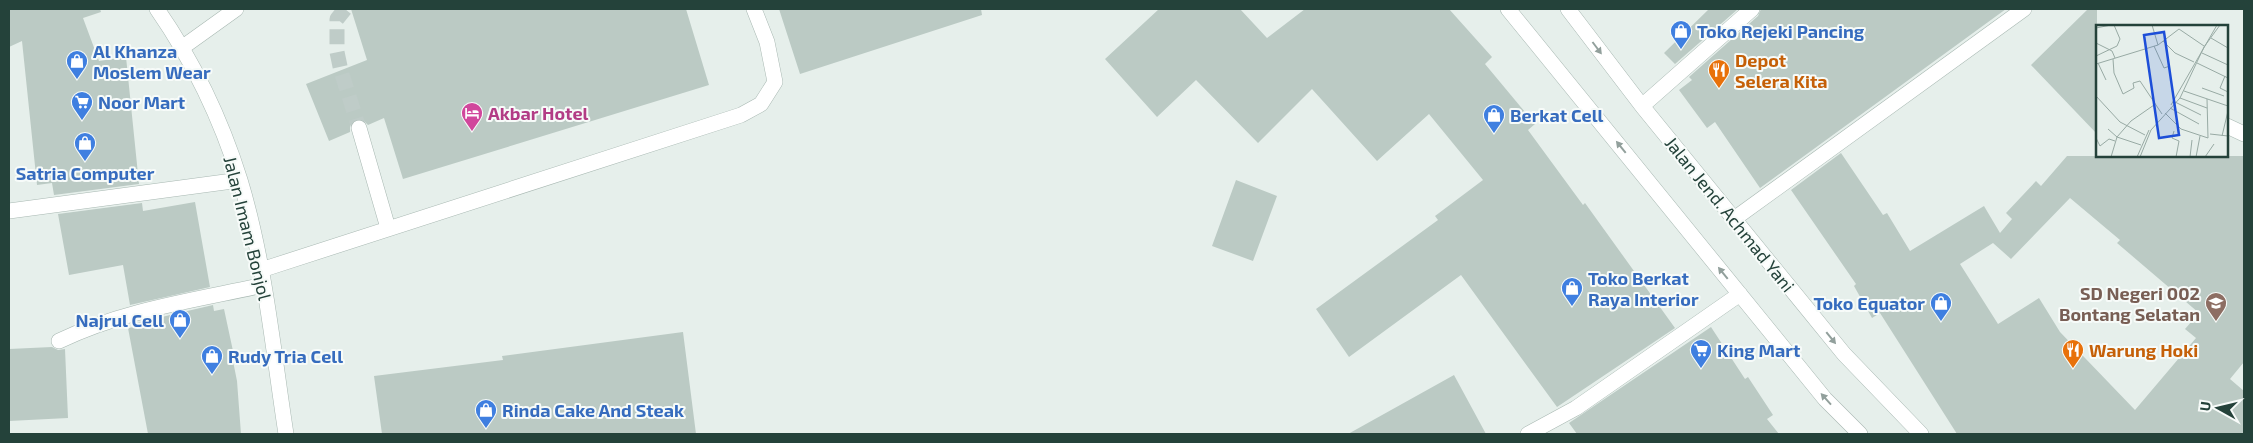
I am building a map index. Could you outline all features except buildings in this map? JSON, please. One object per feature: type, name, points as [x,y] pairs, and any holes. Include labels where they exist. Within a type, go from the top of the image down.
[{"type":"street","name":"Jalan Imam Bonjol","points":[[157,9],[183,47],[215,112],[240,180],[262,277],[286,434]]},
{"type":"street","points":[[183,47],[236,9]]},
{"type":"street","points":[[59,341],[76,333],[135,314],[262,277],[388,228],[741,115],[762,104],[775,82],[767,42],[754,9]]},
{"type":"street","points":[[1508,9],[1825,399],[1860,434]]},
{"type":"street","name":"Jalan Jend. Achmad Yani","points":[[1568,9],[1642,106],[1844,354],[1922,434]]},
{"type":"street","points":[[1642,106],[1752,9]]},
{"type":"street","points":[[1734,219],[2024,9]]},
{"type":"street","points":[[2228,126],[2244,134]]},
{"type":"street","points":[[359,128],[388,228]]},
{"type":"street","points":[[9,211],[240,180]]},
{"type":"street","points":[[1528,434],[1576,408],[1740,294]]},
{"type":"tunnel","points":[[345,9],[337,19],[337,52],[359,128]]},
{"type":"place","name":"Toko Rejeki Pancing","points":[[1681,50]]},
{"type":"place","name":"Al Khanza Moslem Wear","points":[[77,80]]},
{"type":"place","name":"Depot Selera Kita","points":[[1719,89]]},
{"type":"place","name":"Noor Mart","points":[[82,121]]},
{"type":"place","name":"Akbar Hotel","points":[[472,132]]},
{"type":"place","name":"Berkat Cell","points":[[1494,134]]},
{"type":"place","name":"Satria Computer","points":[[85,162]]},
{"type":"place","name":"Toko Berkat Raya Interior","points":[[1572,307]]},
{"type":"place","name":"Toko Equator","points":[[1941,322]]},
{"type":"place","name":"SD Negeri 002 Bontang Selatan","points":[[2216,322]]},
{"type":"place","name":"Najrul Cell","points":[[180,339]]},
{"type":"place","name":"King Mart","points":[[1701,369]]},
{"type":"place","name":"Warung Hoki","points":[[2073,369]]},
{"type":"place","name":"Rudy Tria Cell","points":[[212,375]]},
{"type":"place","name":"Rinda Cake And Steak","points":[[486,429]]}]
